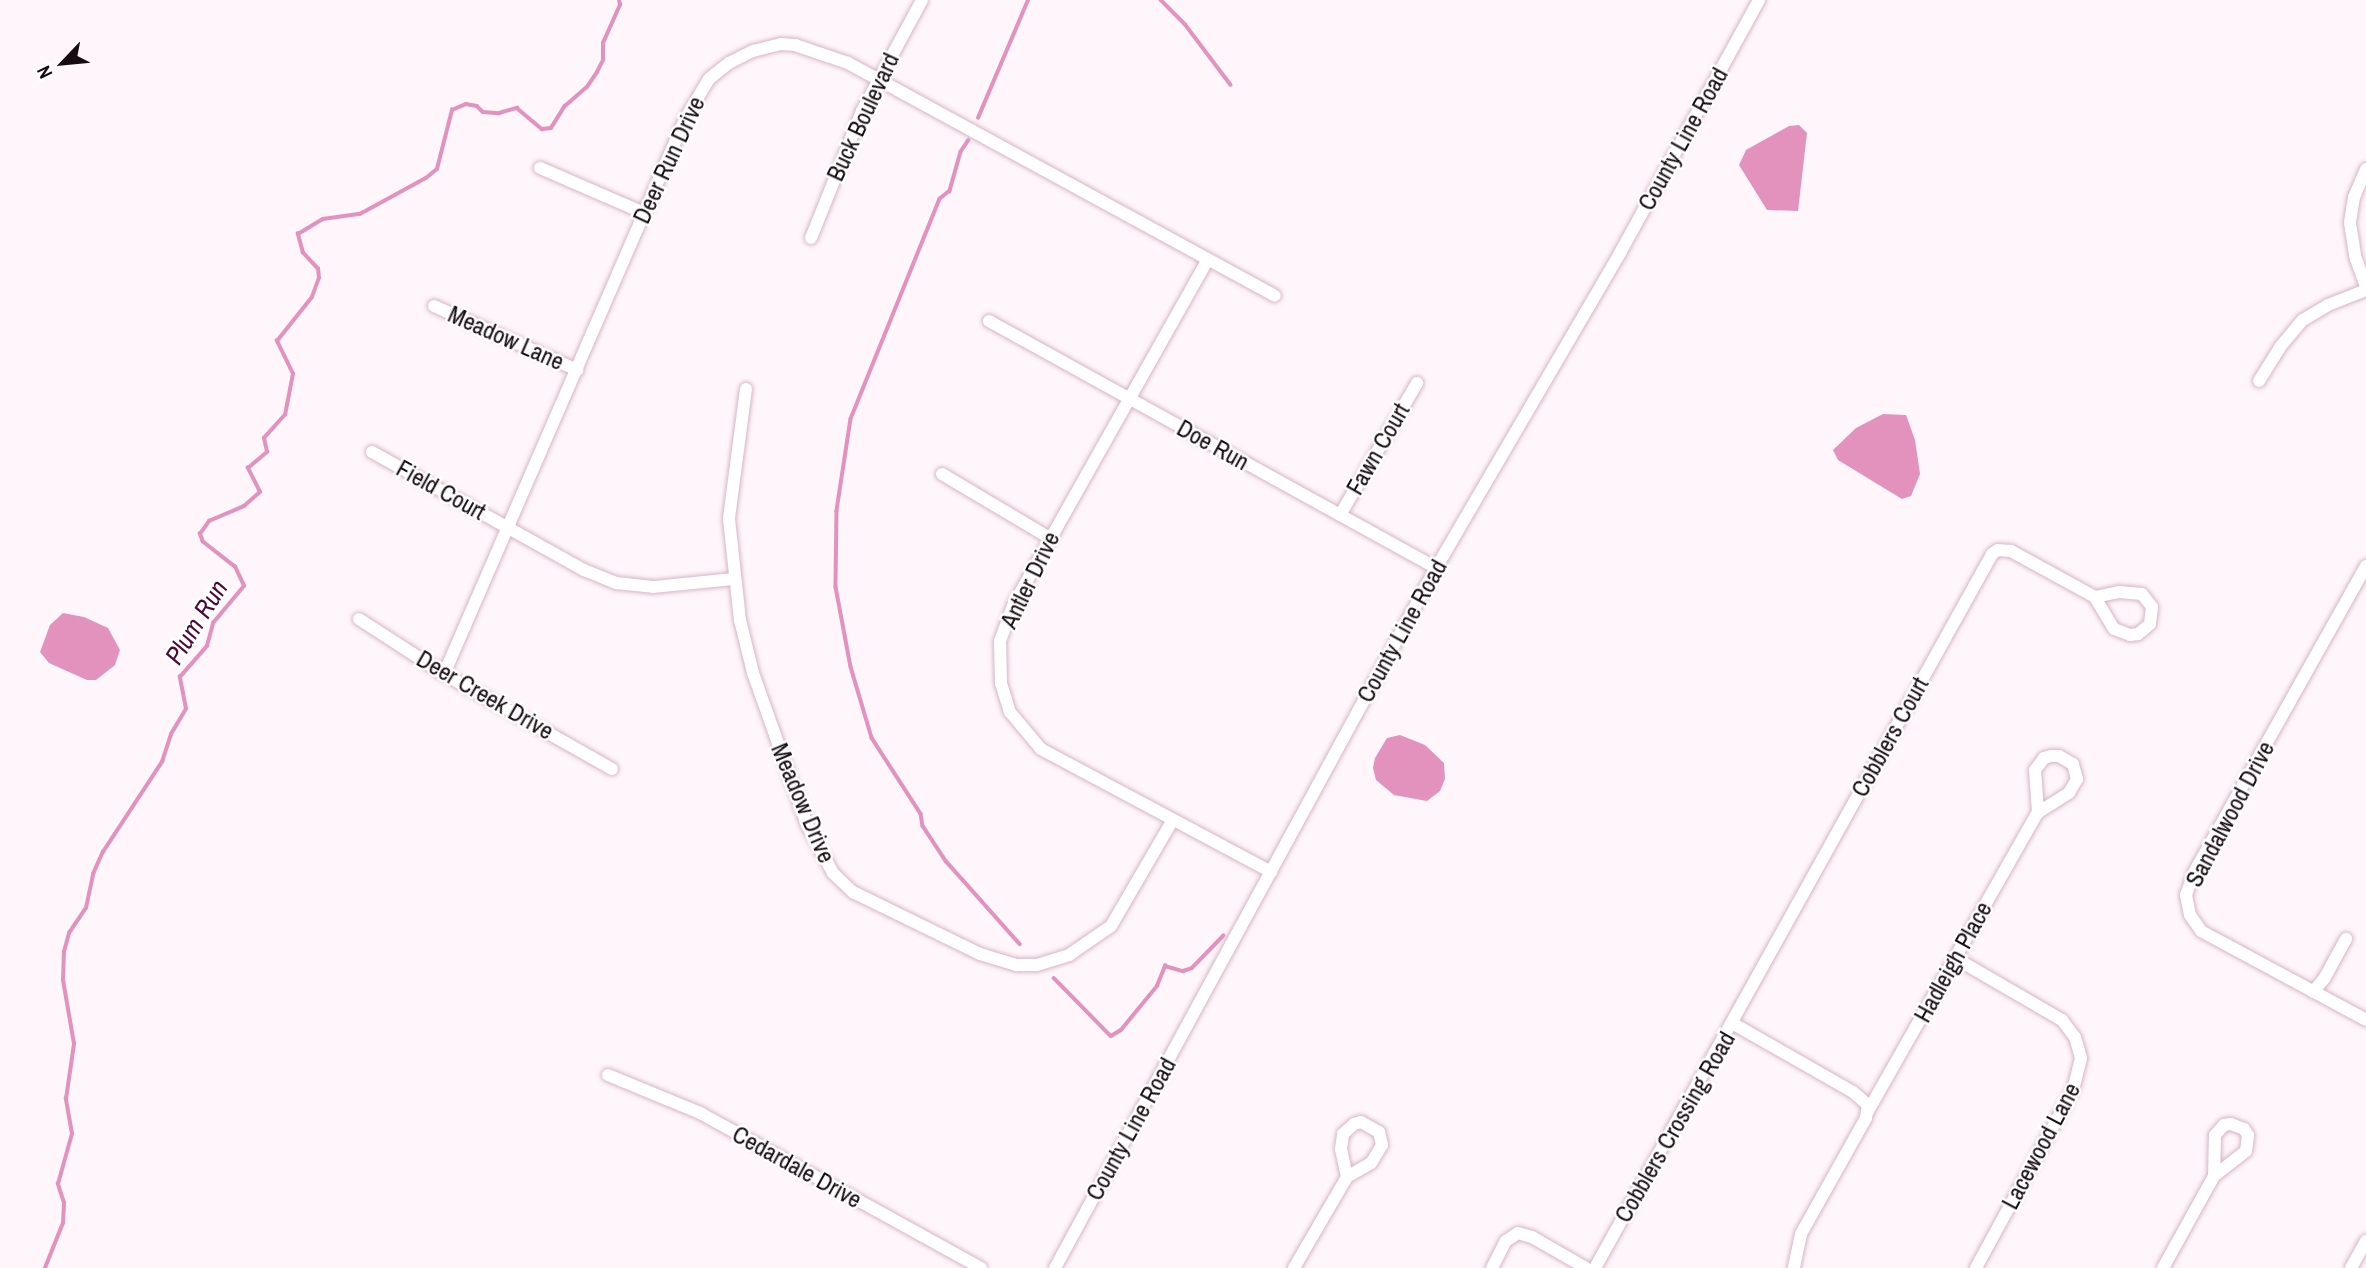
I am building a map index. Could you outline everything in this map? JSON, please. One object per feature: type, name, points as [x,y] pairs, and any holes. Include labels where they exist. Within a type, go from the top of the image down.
[{"type":"street","name":"Buck Boulevard","points":[[811,238],[878,78],[922,0]]},
{"type":"street","name":"County Line Road","points":[[1055,1268],[1436,568],[1620,253],[1759,0]]},
{"type":"street","name":"Deer Run Drive","points":[[444,674],[685,119],[709,79],[729,63],[767,47],[795,45],[848,63],[1275,296]]},
{"type":"street","points":[[540,168],[644,213]]},
{"type":"street","points":[[2259,381],[2280,347],[2303,320],[2328,304],[2366,288],[2356,258],[2350,223],[2354,197],[2366,169]]},
{"type":"street","name":"Antler Drive","points":[[1207,261],[1014,603],[1000,640],[1000,683],[1010,712],[1041,749],[1270,872]]},
{"type":"street","name":"Meadow Lane","points":[[434,306],[577,370]]},
{"type":"street","name":"Doe Run","points":[[989,321],[1436,568]]},
{"type":"street","name":"Fawn Court","points":[[1340,515],[1417,383]]},
{"type":"street","name":"Meadow Drive","points":[[746,389],[730,497],[733,579],[752,673],[807,825],[823,860],[853,892],[980,954],[1016,964],[1037,965],[1069,955],[1111,926],[1172,821]]},
{"type":"street","name":"Field Court","points":[[372,452],[584,570],[616,583],[653,587],[733,579]]},
{"type":"street","points":[[942,474],[1050,538]]},
{"type":"street","name":"Cobblers Court","points":[[1732,1023],[1992,554],[1997,550],[2011,551],[2095,597]]},
{"type":"street","name":"Sandalwood Drive","points":[[2366,566],[2193,873],[2186,906],[2201,931],[2366,1020]]},
{"type":"street","points":[[2127,592],[2142,594],[2152,607],[2150,624],[2138,634],[2121,633],[2114,629],[2095,597],[2127,592]]},
{"type":"street","name":"Deer Creek Drive","points":[[359,619],[444,674],[612,769]]},
{"type":"street","name":"Hadleigh Place","points":[[1868,1111],[2038,812],[2074,787],[2076,771],[2066,759],[2051,756],[2038,763],[2034,778],[2038,812]]},
{"type":"street","points":[[2313,992],[2324,979],[2346,939]]},
{"type":"street","name":"Lacewood Lane","points":[[1955,958],[2062,1020],[2075,1037],[2081,1058],[2073,1090],[1976,1268]]},
{"type":"street","name":"Cobblers Crossing Road","points":[[1595,1268],[1732,1023],[1861,1097],[1868,1105],[1868,1111]]},
{"type":"street","name":"Cedardale Drive","points":[[608,1075],[700,1113],[981,1268]]},
{"type":"street","points":[[1794,1268],[1801,1234],[1868,1111]]},
{"type":"street","points":[[2163,1268],[2214,1176]]},
{"type":"street","points":[[1294,1268],[1347,1177]]},
{"type":"street","points":[[1492,1268],[1506,1241],[1518,1233],[1532,1237],[1586,1268]]},
{"type":"street","points":[[2351,1268],[2366,1241]]},
{"type":"shaded area","points":[[1799,125],[1807,133],[1798,211],[1767,210],[1739,165],[1746,150],[1789,126]]},
{"type":"shaded area","points":[[1883,414],[1906,415],[1915,440],[1920,474],[1911,496],[1902,499],[1838,460],[1833,450],[1856,428]]},
{"type":"shaded area","points":[[63,613],[84,617],[108,628],[120,650],[115,665],[96,680],[87,680],[49,663],[40,652],[50,625]]},
{"type":"shaded area","points":[[1400,735],[1425,745],[1444,763],[1445,779],[1440,791],[1427,801],[1394,795],[1376,780],[1373,768],[1375,758],[1387,738]]},
{"type":"waterway","name":"Plum Run","points":[[45,1268],[63,1223],[64,1203],[58,1184],[72,1134],[66,1099],[74,1044],[63,980],[64,952],[69,933],[86,908],[93,874],[103,852],[162,762],[171,734],[186,709],[180,677],[207,646],[213,623],[244,586],[235,567],[203,542],[200,534],[209,521],[244,506],[260,492],[248,468],[267,452],[264,438],[285,415],[293,374],[277,341],[312,297],[319,278],[318,269],[303,253],[298,234],[323,219],[360,214],[426,178],[437,169],[452,110],[466,104],[477,106],[483,112],[499,113],[517,108],[542,129],[551,128],[565,106],[587,87],[597,72],[603,60],[603,43],[620,5],[619,0]]},
{"type":"waterway","points":[[978,118],[1028,0]]},
{"type":"waterway","points":[[1161,0],[1185,24],[1231,85]]},
{"type":"waterway","points":[[969,140],[961,152],[950,191],[940,199],[851,419],[837,511],[836,587],[851,667],[872,738],[921,814],[923,826],[946,861],[1020,944]]},
{"type":"waterway","points":[[1054,978],[1111,1036],[1121,1030],[1157,986],[1165,966],[1183,971],[1192,968],[1223,936]]}]
